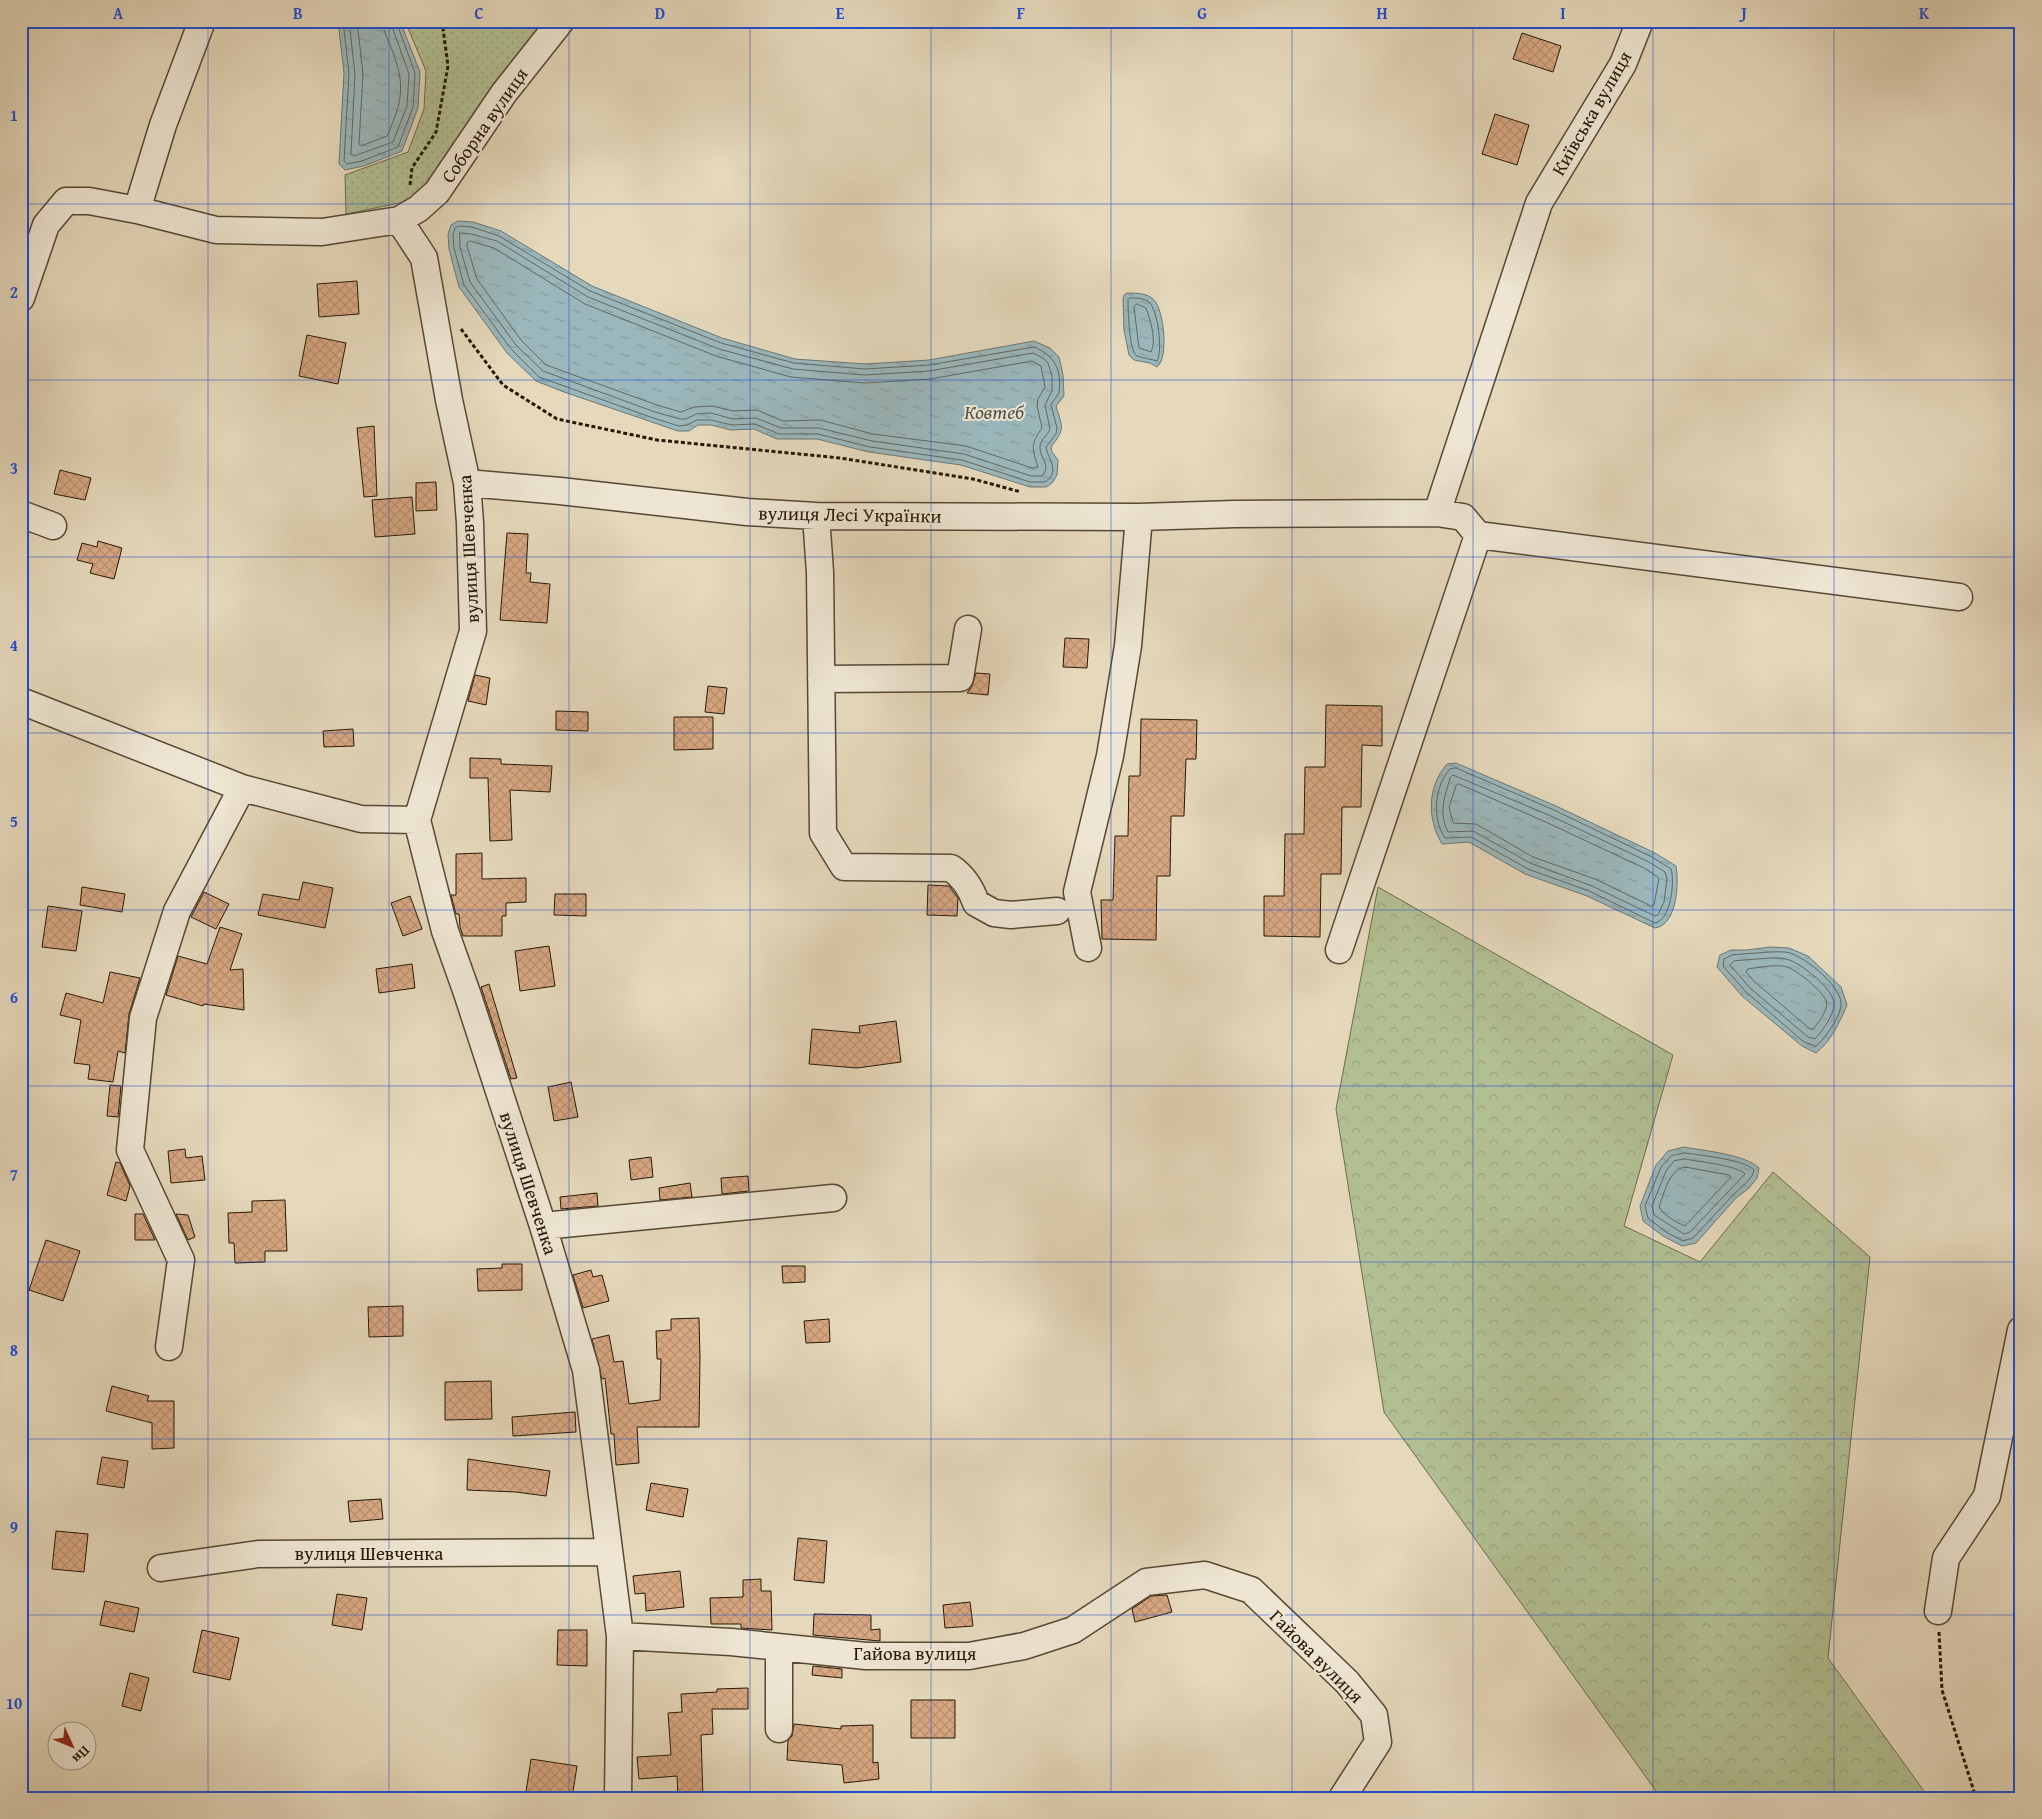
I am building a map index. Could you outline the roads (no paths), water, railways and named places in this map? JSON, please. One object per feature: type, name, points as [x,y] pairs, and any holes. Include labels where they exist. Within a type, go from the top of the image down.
[{"type":"street","points":[[137,210],[163,125],[202,21]]},
{"type":"street","name":"Соборна вулиця","points":[[408,215],[437,192],[504,93],[561,21]]},
{"type":"street","name":"Київська вулиця","points":[[1437,514],[1539,202],[1623,64],[1640,21]]},
{"type":"street","points":[[21,298],[46,225],[66,201],[88,201],[137,210],[216,230],[322,232],[408,215]]},
{"type":"street","name":"вулиця Шевченка","points":[[408,215],[424,258],[449,400],[467,483],[473,631],[418,820],[445,931],[543,1226],[586,1370],[620,1636],[618,1798]]},
{"type":"street","name":"вулиця Лесі Українки","points":[[467,483],[560,491],[747,512],[816,516],[1139,517],[1235,514],[1437,514],[1463,517],[1478,535]]},
{"type":"street","points":[[21,514],[54,526]]},
{"type":"street","points":[[816,516],[820,572],[823,833],[844,867],[951,868],[960,874],[971,889],[976,903],[994,913],[1011,915],[1057,910]]},
{"type":"street","points":[[1088,948],[1077,892],[1110,756],[1128,646],[1139,517]]},
{"type":"street","points":[[1339,950],[1478,535],[1960,597]]},
{"type":"street","points":[[821,679],[960,678],[968,629]]},
{"type":"street","points":[[21,701],[242,788],[361,819],[418,820]]},
{"type":"street","points":[[169,1348],[181,1260],[130,1150],[143,1018],[177,911],[242,788]]},
{"type":"street","points":[[543,1226],[833,1198]]},
{"type":"street","points":[[1938,1612],[1946,1558],[1987,1496],[2021,1330]]},
{"type":"street","name":"вулиця Шевченка","points":[[161,1568],[258,1554],[608,1552]]},
{"type":"street","name":"Гайова вулиця","points":[[620,1636],[731,1642],[866,1656],[969,1656],[1024,1646],[1073,1630],[1146,1582],[1205,1575],[1251,1590],[1347,1682],[1374,1715],[1378,1742],[1342,1798]]},
{"type":"street","points":[[779,1729],[780,1647]]},
{"type":"water","points":[[338,21],[400,21],[420,72],[418,108],[402,151],[364,166],[345,170],[339,164],[344,73]]},
{"type":"water","name":"Ковтеб","points":[[458,221],[473,222],[501,231],[592,286],[722,338],[795,359],[865,364],[929,360],[1034,341],[1050,348],[1059,357],[1063,375],[1064,396],[1056,406],[1061,423],[1061,431],[1051,447],[1058,460],[1057,475],[1052,483],[1046,487],[1030,487],[961,465],[869,452],[817,439],[777,439],[754,429],[731,430],[711,425],[698,425],[689,431],[678,431],[536,381],[507,353],[459,287],[449,249],[448,234],[451,225]]},
{"type":"water","points":[[1127,293],[1138,293],[1148,296],[1157,305],[1163,323],[1164,344],[1161,362],[1157,367],[1150,363],[1134,360],[1129,355],[1124,330],[1123,299]]},
{"type":"water","points":[[1456,763],[1556,806],[1655,853],[1676,866],[1675,903],[1668,920],[1655,928],[1587,896],[1525,874],[1469,842],[1442,844],[1434,824],[1431,803],[1440,773],[1447,764]]},
{"type":"water","points":[[1770,947],[1789,948],[1808,956],[1841,987],[1847,1005],[1831,1037],[1816,1053],[1802,1046],[1742,996],[1717,967],[1720,955],[1731,950]]},
{"type":"water","points":[[1684,1147],[1734,1156],[1744,1159],[1759,1168],[1757,1178],[1749,1188],[1736,1198],[1696,1243],[1682,1246],[1663,1236],[1643,1221],[1640,1206],[1656,1165],[1668,1151]]}]
